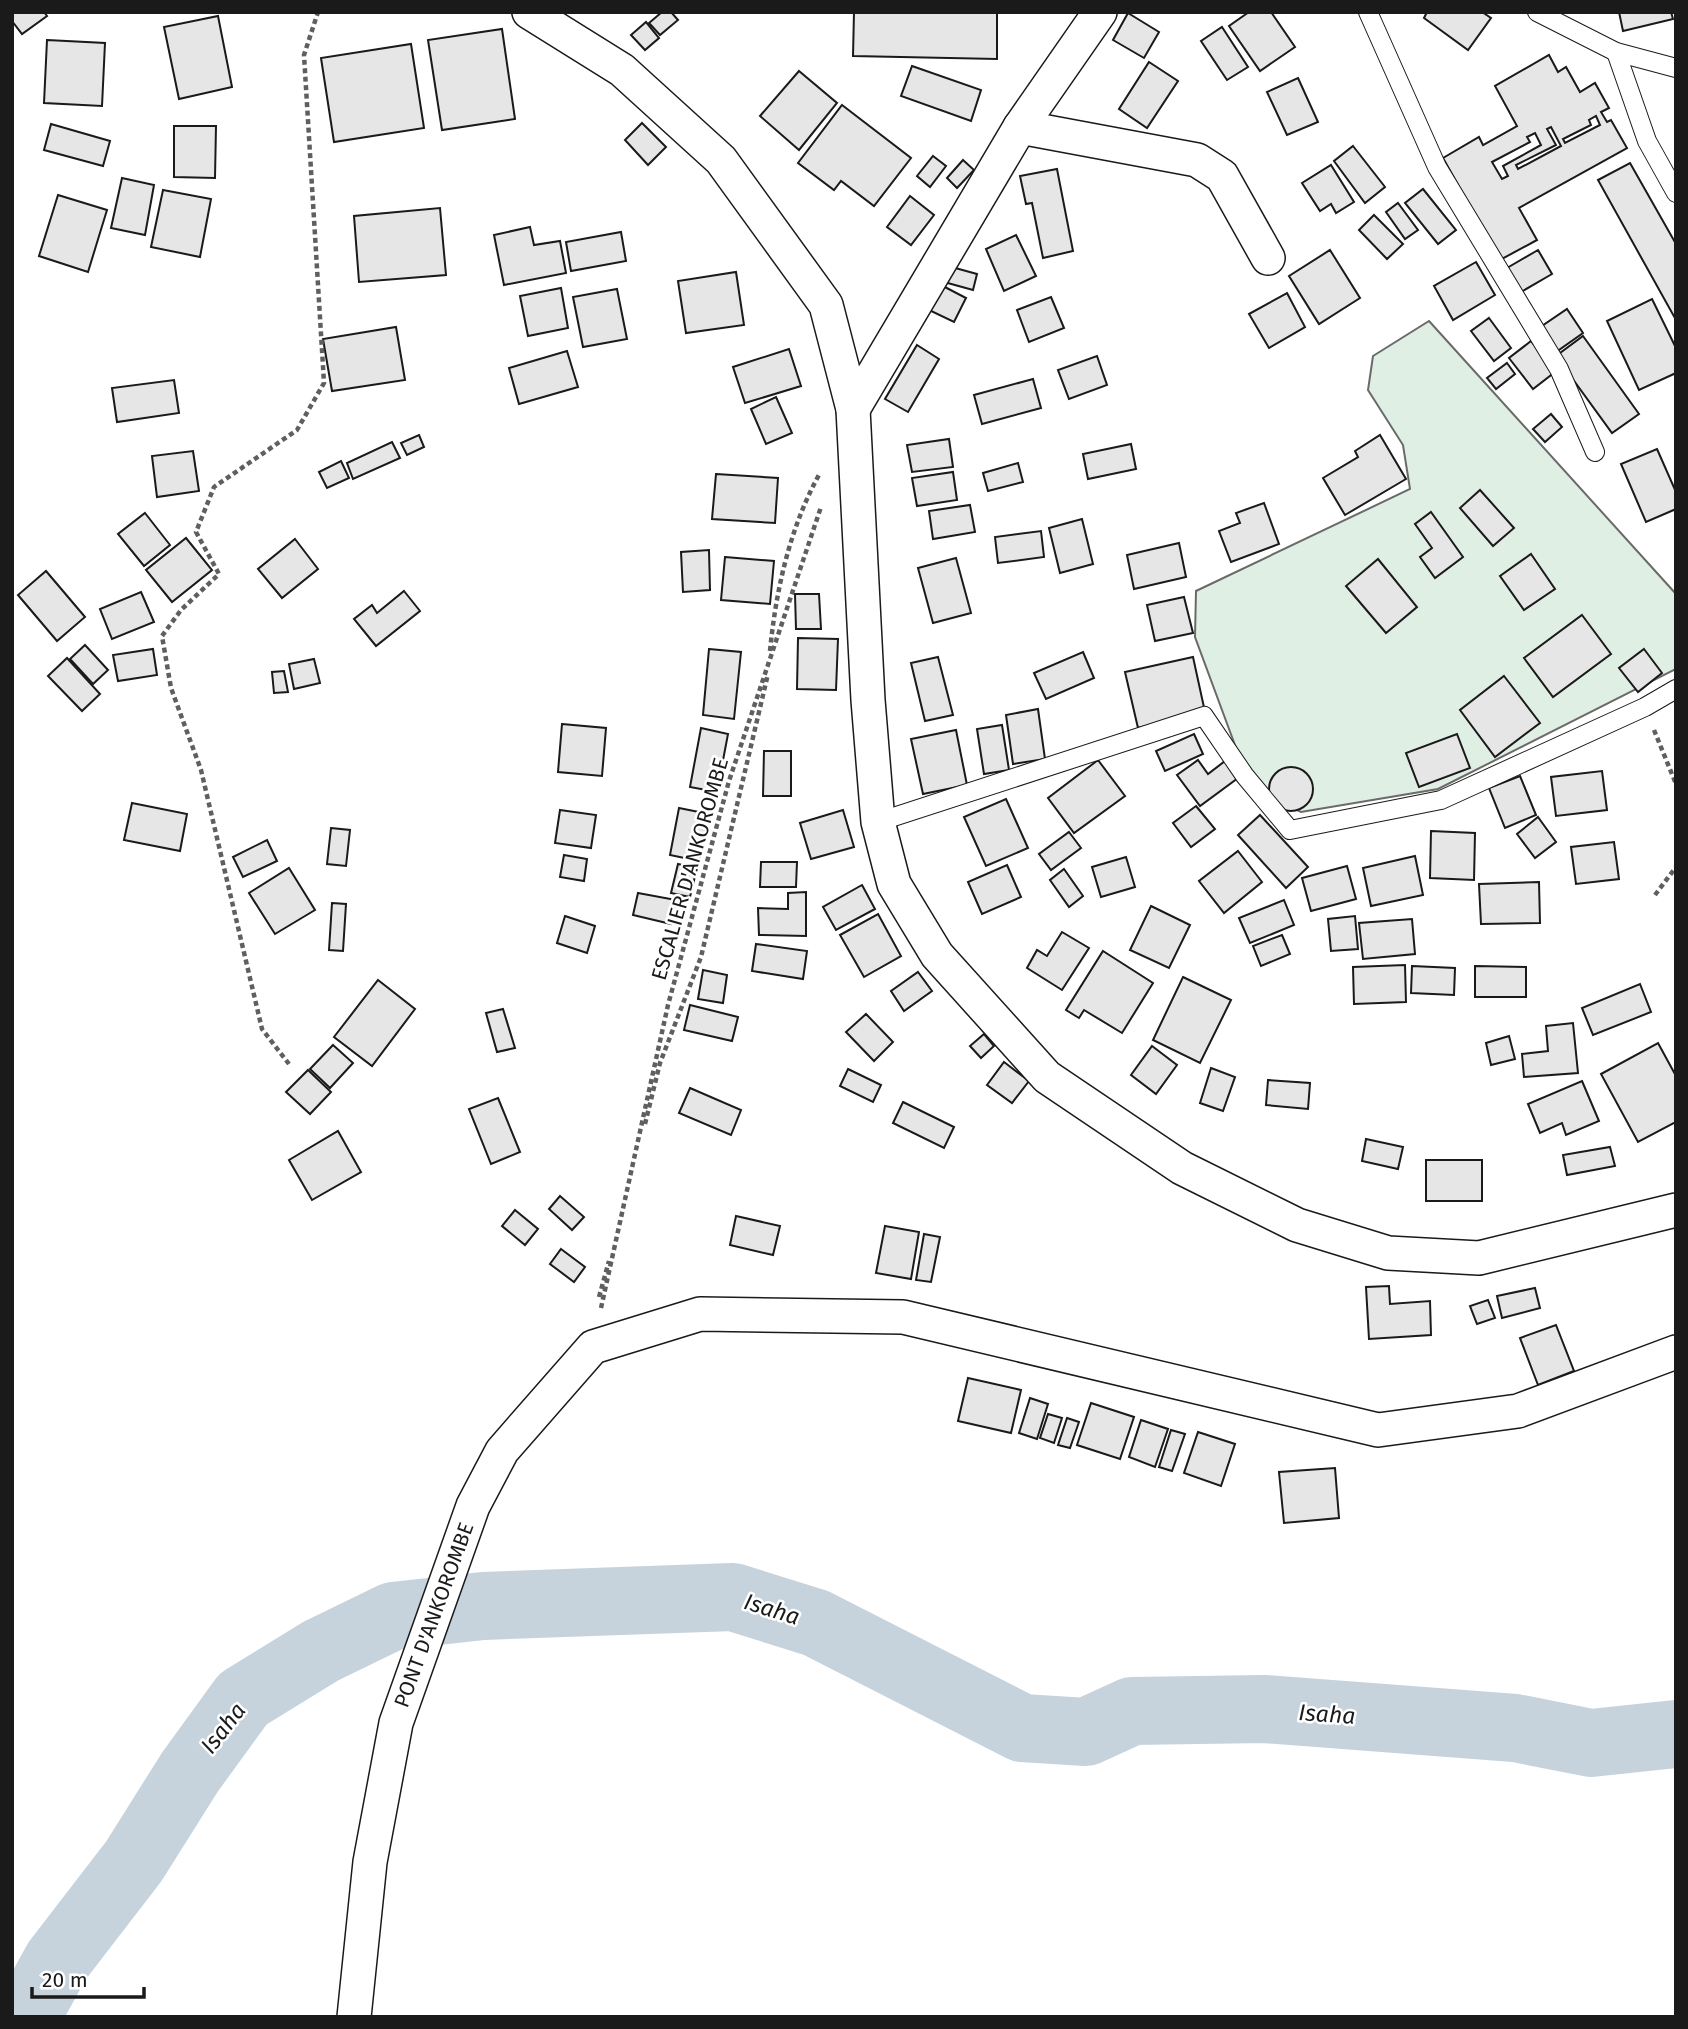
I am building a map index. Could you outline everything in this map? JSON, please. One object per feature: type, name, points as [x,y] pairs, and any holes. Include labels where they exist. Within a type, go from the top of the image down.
[{"type":"street","points":[[529,12],[622,70],[721,160],[826,304],[853,409],[868,700],[878,822],[894,884],[937,955],[1047,1077],[1182,1167],[1297,1225],[1388,1253],[1479,1258],[1676,1210]]},
{"type":"street","points":[[853,409],[1020,127],[1100,12]]},
{"type":"street","points":[[1020,127],[1197,160],[1222,176],[1268,258]]},
{"type":"street","points":[[593,1346],[700,1314],[903,1317],[1378,1430],[1518,1411],[1676,1352]]},
{"type":"street","name":"PONT D'ANKOROMBE","points":[[354,2017],[370,1862],[396,1723],[473,1506],[502,1451],[593,1346]]},
{"type":"lane","points":[[1368,12],[1437,167],[1559,369],[1595,452]]},
{"type":"lane","points":[[1537,12],[1616,52],[1676,68]]},
{"type":"lane","points":[[1616,52],[1647,141],[1676,194]]},
{"type":"lane","points":[[878,822],[1204,716],[1245,776],[1290,830],[1441,800],[1645,707],[1676,689]]},
{"type":"path","points":[[289,1064],[262,1029],[201,770],[171,688],[162,636],[181,610],[219,574],[195,532],[214,486],[297,430],[324,383],[304,55],[318,12]]},
{"type":"path","name":"ESCALIER D'ANKOROMBE","points":[[593,1346],[679,966],[729,781],[823,499]]},
{"type":"path","points":[[599,1297],[660,1063],[701,957],[769,670],[774,606],[801,507]]},
{"type":"path","points":[[1645,707],[1676,784]]},
{"type":"path","points":[[1655,895],[1676,867]]},
{"type":"green space","points":[[1429,321],[1676,594],[1676,669],[1438,789],[1301,812],[1268,797],[1242,764],[1195,637],[1196,591],[1410,489],[1403,445],[1368,390],[1373,356]]},
{"type":"building","points":[[12,12],[44,12],[47,16],[22,34],[12,21]]},
{"type":"building","points":[[662,12],[671,12],[678,20],[660,35],[649,23]]},
{"type":"building","points":[[854,12],[997,12],[997,59],[853,56]]},
{"type":"building","points":[[1249,12],[1271,12],[1295,47],[1260,71],[1229,26]]},
{"type":"building","points":[[1427,12],[1482,12],[1491,18],[1468,50],[1424,18]]},
{"type":"building","points":[[1619,12],[1671,12],[1673,19],[1623,31]]},
{"type":"building","points":[[1128,13],[1159,32],[1144,58],[1113,40]]},
{"type":"building","points":[[218,16],[232,87],[179,99],[164,27]]},
{"type":"building","points":[[646,22],[659,38],[645,50],[631,35]]},
{"type":"building","points":[[1222,27],[1248,67],[1227,80],[1201,41]]},
{"type":"building","points":[[502,29],[515,119],[442,130],[428,40]]},
{"type":"building","points":[[47,40],[105,43],[102,106],[44,103]]},
{"type":"building","points":[[411,44],[424,128],[334,142],[321,58]]},
{"type":"building","points":[[1549,55],[1558,72],[1566,67],[1580,92],[1595,83],[1609,108],[1601,112],[1607,122],[1611,120],[1627,148],[1519,208],[1537,240],[1500,260],[1443,158],[1479,137],[1483,145],[1517,126],[1495,86]],"holes":[[[1596,116],[1600,125],[1565,143],[1563,139],[1591,125],[1589,120]],[[1551,127],[1561,146],[1518,169],[1516,165],[1556,145],[1547,129]],[[1535,133],[1541,145],[1503,166],[1508,176],[1502,179],[1492,162],[1530,142],[1527,137]]]},
{"type":"building","points":[[1149,62],[1178,81],[1147,128],[1119,109]]},
{"type":"building","points":[[912,66],[981,90],[971,121],[901,96]]},
{"type":"building","points":[[799,71],[837,103],[799,150],[760,116]]},
{"type":"building","points":[[1298,78],[1318,122],[1287,135],[1267,92]]},
{"type":"building","points":[[842,105],[911,158],[874,206],[841,181],[834,190],[798,163]]},
{"type":"building","points":[[642,123],[666,147],[648,165],[625,140]]},
{"type":"building","points":[[51,124],[110,141],[103,166],[44,150]]},
{"type":"building","points":[[174,126],[216,126],[215,178],[174,177]]},
{"type":"building","points":[[1353,146],[1385,187],[1365,203],[1334,161]]},
{"type":"building","points":[[933,156],[946,166],[930,187],[917,176]]},
{"type":"building","points":[[963,160],[974,170],[957,188],[947,178]]},
{"type":"building","points":[[1630,163],[1676,244],[1676,320],[1598,180]]},
{"type":"building","points":[[1331,165],[1354,202],[1336,213],[1331,204],[1320,211],[1302,183]]},
{"type":"building","points":[[1057,169],[1073,251],[1043,258],[1032,203],[1026,204],[1020,176]]},
{"type":"building","points":[[122,178],[154,185],[145,235],[111,228]]},
{"type":"building","points":[[1423,189],[1456,230],[1438,244],[1405,203]]},
{"type":"building","points":[[163,190],[211,199],[200,257],[151,247]]},
{"type":"building","points":[[58,195],[107,210],[88,272],[39,256]]},
{"type":"building","points":[[910,196],[934,215],[911,245],[887,227]]},
{"type":"building","points":[[1398,203],[1418,230],[1405,239],[1386,212]]},
{"type":"building","points":[[440,208],[446,275],[359,282],[354,216]]},
{"type":"building","points":[[1374,215],[1403,244],[1387,259],[1359,230]]},
{"type":"building","points":[[530,227],[534,245],[560,241],[566,273],[504,285],[494,235]]},
{"type":"building","points":[[621,232],[626,261],[571,271],[566,242]]},
{"type":"building","points":[[1016,235],[1036,276],[1004,291],[986,249]]},
{"type":"building","points":[[1330,250],[1360,298],[1319,324],[1289,276]]},
{"type":"building","points":[[1538,250],[1552,274],[1521,292],[1507,268]]},
{"type":"building","points":[[1476,262],[1495,295],[1453,320],[1434,286]]},
{"type":"building","points":[[948,266],[977,274],[973,290],[944,282]]},
{"type":"building","points":[[736,272],[744,325],[686,333],[678,281]]},
{"type":"building","points":[[941,285],[966,298],[954,322],[929,310]]},
{"type":"building","points":[[561,288],[568,328],[528,336],[520,296]]},
{"type":"building","points":[[617,289],[627,339],[583,347],[573,297]]},
{"type":"building","points":[[1287,293],[1305,327],[1269,348],[1249,314]]},
{"type":"building","points":[[1051,297],[1064,328],[1029,342],[1017,310]]},
{"type":"building","points":[[1652,299],[1676,348],[1676,373],[1639,390],[1607,321]]},
{"type":"building","points":[[1567,309],[1583,333],[1556,352],[1539,328]]},
{"type":"building","points":[[1489,318],[1511,348],[1494,361],[1471,331]]},
{"type":"building","points":[[396,327],[405,380],[332,391],[323,339]]},
{"type":"building","points":[[1583,336],[1639,414],[1612,433],[1556,356]]},
{"type":"building","points":[[1531,341],[1555,372],[1533,389],[1509,358]]},
{"type":"building","points":[[917,345],[939,359],[908,412],[885,399]]},
{"type":"building","points":[[789,349],[801,386],[745,403],[733,367]]},
{"type":"building","points":[[567,351],[578,387],[519,404],[509,368]]},
{"type":"building","points":[[1097,356],[1107,385],[1069,399],[1058,370]]},
{"type":"building","points":[[1507,363],[1515,374],[1496,389],[1487,378]]},
{"type":"building","points":[[1033,379],[1041,408],[982,424],[974,395]]},
{"type":"building","points":[[174,380],[179,413],[117,422],[112,388]]},
{"type":"building","points":[[776,397],[792,433],[766,444],[751,409]]},
{"type":"building","points":[[1551,414],[1562,427],[1545,442],[1533,429]]},
{"type":"building","points":[[419,435],[424,447],[407,455],[401,443]]},
{"type":"building","points":[[1380,435],[1406,479],[1345,515],[1323,478],[1358,457],[1355,451]]},
{"type":"building","points":[[949,439],[953,467],[912,472],[907,445]]},
{"type":"building","points":[[392,442],[400,458],[353,479],[347,463]]},
{"type":"building","points":[[1131,444],[1136,469],[1088,479],[1083,454]]},
{"type":"building","points":[[1657,449],[1676,492],[1676,509],[1646,522],[1621,464]]},
{"type":"building","points":[[193,451],[199,491],[157,497],[152,456]]},
{"type":"building","points":[[341,461],[349,478],[327,488],[319,472]]},
{"type":"building","points":[[1018,463],[1023,482],[988,491],[983,473]]},
{"type":"building","points":[[953,472],[957,500],[917,506],[912,478]]},
{"type":"building","points":[[716,474],[778,478],[775,523],[712,519]]},
{"type":"building","points":[[1480,490],[1514,528],[1493,546],[1460,508]]},
{"type":"building","points":[[1264,503],[1279,544],[1231,562],[1219,531],[1240,523],[1236,513]]},
{"type":"building","points":[[970,505],[975,532],[933,539],[929,511]]},
{"type":"building","points":[[1431,512],[1463,557],[1435,578],[1420,557],[1432,548],[1415,524]]},
{"type":"building","points":[[145,513],[170,545],[144,566],[118,534]]},
{"type":"building","points":[[1082,519],[1093,564],[1060,573],[1049,528]]},
{"type":"building","points":[[1041,531],[1044,557],[998,563],[995,537]]},
{"type":"building","points":[[186,538],[212,570],[172,602],[146,570]]},
{"type":"building","points":[[295,539],[318,569],[282,598],[258,569]]},
{"type":"building","points":[[1179,543],[1186,577],[1134,589],[1127,555]]},
{"type":"building","points":[[709,550],[710,590],[683,592],[681,552]]},
{"type":"building","points":[[1531,554],[1555,589],[1524,610],[1500,576]]},
{"type":"building","points":[[725,557],[774,561],[770,604],[721,600]]},
{"type":"building","points":[[956,558],[971,613],[933,623],[918,568]]},
{"type":"building","points":[[1378,559],[1417,607],[1386,633],[1346,586]]},
{"type":"building","points":[[46,571],[85,617],[57,641],[18,595]]},
{"type":"building","points":[[404,591],[420,611],[376,646],[354,619],[372,605],[377,613]]},
{"type":"building","points":[[141,592],[154,622],[112,639],[100,609]]},
{"type":"building","points":[[795,594],[819,594],[821,629],[796,629]]},
{"type":"building","points":[[1184,597],[1193,633],[1155,641],[1147,605]]},
{"type":"building","points":[[1582,615],[1611,654],[1553,697],[1524,658]]},
{"type":"building","points":[[798,638],[838,639],[836,690],[797,689]]},
{"type":"building","points":[[85,645],[108,670],[93,684],[70,659]]},
{"type":"building","points":[[153,649],[157,675],[118,681],[113,655]]},
{"type":"building","points":[[709,649],[741,652],[734,719],[703,715]]},
{"type":"building","points":[[1644,649],[1662,673],[1638,692],[1619,668]]},
{"type":"building","points":[[1083,652],[1094,678],[1046,699],[1034,673]]},
{"type":"building","points":[[938,657],[953,715],[925,721],[911,663]]},
{"type":"building","points":[[1193,657],[1205,712],[1138,728],[1125,672]]},
{"type":"building","points":[[67,658],[100,694],[82,711],[48,676]]},
{"type":"building","points":[[314,659],[320,683],[294,689],[289,664]]},
{"type":"building","points":[[284,671],[288,692],[274,693],[272,672]]},
{"type":"building","points":[[1504,676],[1540,723],[1495,757],[1460,710]]},
{"type":"building","points":[[1038,709],[1045,759],[1013,764],[1006,715]]},
{"type":"building","points":[[562,724],[606,728],[602,776],[558,772]]},
{"type":"building","points":[[1002,725],[1009,770],[984,774],[977,729]]},
{"type":"building","points":[[701,728],[728,734],[717,792],[690,787]]},
{"type":"building","points":[[956,730],[967,785],[923,794],[911,739]]},
{"type":"building","points":[[1194,734],[1203,754],[1165,771],[1156,751]]},
{"type":"building","points":[[1457,734],[1470,768],[1419,787],[1406,753]]},
{"type":"building","points":[[764,751],[791,751],[791,796],[763,796]]},
{"type":"building","points":[[1098,760],[1125,796],[1074,833],[1048,798]]},
{"type":"building","points":[[1198,760],[1208,774],[1225,761],[1238,778],[1200,806],[1177,775]]},
{"type":"building","points":[[1291,767],[1307,773],[1313,789],[1307,805],[1291,811],[1275,805],[1269,789],[1275,773]]},
{"type":"building","points":[[1602,771],[1607,810],[1556,816],[1551,777]]},
{"type":"building","points":[[1520,776],[1536,815],[1505,828],[1489,788]]},
{"type":"building","points":[[1006,799],[1028,848],[986,866],[964,817]]},
{"type":"building","points":[[132,803],[187,814],[180,851],[124,840]]},
{"type":"building","points":[[1196,806],[1215,829],[1191,847],[1173,823]]},
{"type":"building","points":[[679,808],[709,814],[699,861],[670,855]]},
{"type":"building","points":[[560,810],[596,815],[591,848],[555,843]]},
{"type":"building","points":[[843,810],[854,847],[811,859],[800,823]]},
{"type":"building","points":[[1260,815],[1308,867],[1286,888],[1238,835]]},
{"type":"building","points":[[1538,817],[1556,842],[1535,858],[1517,834]]},
{"type":"building","points":[[331,828],[350,830],[346,866],[327,864]]},
{"type":"building","points":[[1431,831],[1475,833],[1474,880],[1430,878]]},
{"type":"building","points":[[1069,832],[1081,848],[1051,870],[1039,854]]},
{"type":"building","points":[[267,840],[277,861],[243,877],[233,857]]},
{"type":"building","points":[[1614,842],[1619,879],[1576,884],[1571,847]]},
{"type":"building","points":[[1238,851],[1262,882],[1224,913],[1199,881]]},
{"type":"building","points":[[564,855],[587,859],[584,881],[560,877]]},
{"type":"building","points":[[1415,856],[1423,895],[1371,906],[1363,868]]},
{"type":"building","points":[[1126,857],[1135,887],[1101,897],[1092,867]]},
{"type":"building","points":[[761,862],[797,862],[796,887],[760,887]]},
{"type":"building","points":[[678,864],[697,868],[690,897],[671,893]]},
{"type":"building","points":[[1007,865],[1021,897],[982,914],[968,882]]},
{"type":"building","points":[[1347,866],[1356,899],[1311,911],[1302,878]]},
{"type":"building","points":[[289,868],[315,910],[275,934],[249,893]]},
{"type":"building","points":[[1064,869],[1083,896],[1069,907],[1050,880]]},
{"type":"building","points":[[1539,882],[1540,923],[1481,924],[1479,884]]},
{"type":"building","points":[[862,885],[875,909],[836,930],[823,907]]},
{"type":"building","points":[[806,892],[806,936],[759,935],[758,908],[788,909],[788,893]]},
{"type":"building","points":[[638,893],[676,900],[671,924],[633,915]]},
{"type":"building","points":[[1284,900],[1294,925],[1250,943],[1239,918]]},
{"type":"building","points":[[332,903],[346,904],[343,951],[329,950]]},
{"type":"building","points":[[1151,906],[1190,925],[1169,968],[1130,950]]},
{"type":"building","points":[[878,914],[901,956],[864,977],[840,935]]},
{"type":"building","points":[[565,916],[595,926],[587,953],[557,943]]},
{"type":"building","points":[[1355,916],[1358,949],[1331,951],[1328,919]]},
{"type":"building","points":[[1412,919],[1415,954],[1363,959],[1359,923]]},
{"type":"building","points":[[1062,932],[1089,948],[1062,990],[1027,968],[1037,950],[1047,956]]},
{"type":"building","points":[[1282,935],[1290,954],[1261,966],[1253,946]]},
{"type":"building","points":[[756,944],[807,951],[803,979],[752,971]]},
{"type":"building","points":[[1103,951],[1153,983],[1122,1033],[1084,1010],[1079,1018],[1066,1010]]},
{"type":"building","points":[[1405,965],[1406,1002],[1354,1004],[1353,967]]},
{"type":"building","points":[[1412,966],[1455,968],[1454,995],[1411,993]]},
{"type":"building","points":[[1475,966],[1526,967],[1526,997],[1475,997]]},
{"type":"building","points":[[703,970],[727,975],[723,1003],[698,999]]},
{"type":"building","points":[[918,972],[932,991],[904,1011],[891,991]]},
{"type":"building","points":[[1183,977],[1231,1000],[1200,1063],[1153,1040]]},
{"type":"building","points":[[378,980],[415,1009],[372,1066],[334,1037]]},
{"type":"building","points":[[1640,984],[1651,1012],[1593,1035],[1582,1008]]},
{"type":"building","points":[[690,1005],[738,1017],[732,1041],[684,1030]]},
{"type":"building","points":[[503,1009],[515,1048],[497,1052],[486,1013]]},
{"type":"building","points":[[866,1014],[893,1042],[874,1061],[846,1032]]},
{"type":"building","points":[[1573,1023],[1578,1073],[1524,1077],[1522,1054],[1548,1051],[1546,1026]]},
{"type":"building","points":[[984,1034],[994,1046],[981,1058],[970,1046]]},
{"type":"building","points":[[1509,1036],[1515,1059],[1491,1065],[1486,1043]]},
{"type":"building","points":[[1658,1043],[1676,1076],[1676,1122],[1638,1142],[1601,1074]]},
{"type":"building","points":[[333,1045],[353,1063],[330,1088],[310,1069]]},
{"type":"building","points":[[1152,1046],[1177,1065],[1156,1094],[1131,1075]]},
{"type":"building","points":[[1004,1062],[1029,1081],[1012,1103],[987,1085]]},
{"type":"building","points":[[1211,1068],[1235,1077],[1223,1111],[1200,1103]]},
{"type":"building","points":[[848,1069],[881,1085],[873,1102],[840,1086]]},
{"type":"building","points":[[308,1070],[331,1092],[310,1114],[286,1092]]},
{"type":"building","points":[[1268,1080],[1310,1083],[1308,1109],[1266,1105]]},
{"type":"building","points":[[1582,1081],[1599,1121],[1566,1135],[1562,1123],[1540,1133],[1528,1104]]},
{"type":"building","points":[[690,1088],[741,1110],[731,1135],[679,1113]]},
{"type":"building","points":[[498,1098],[520,1152],[491,1164],[469,1109]]},
{"type":"building","points":[[903,1102],[954,1127],[944,1148],[893,1123]]},
{"type":"building","points":[[338,1131],[361,1172],[312,1200],[289,1160]]},
{"type":"building","points":[[1366,1139],[1403,1147],[1398,1169],[1362,1161]]},
{"type":"building","points":[[1610,1147],[1615,1166],[1567,1175],[1563,1155]]},
{"type":"building","points":[[1426,1160],[1482,1160],[1482,1201],[1426,1201]]},
{"type":"building","points":[[560,1196],[584,1217],[572,1230],[549,1209]]},
{"type":"building","points":[[515,1210],[538,1229],[525,1245],[502,1226]]},
{"type":"building","points":[[736,1216],[780,1226],[773,1255],[730,1245]]},
{"type":"building","points":[[885,1226],[919,1232],[911,1279],[876,1273]]},
{"type":"building","points":[[924,1234],[940,1237],[931,1282],[916,1280]]},
{"type":"building","points":[[561,1249],[585,1267],[574,1282],[550,1264]]},
{"type":"building","points":[[1389,1286],[1390,1304],[1430,1301],[1431,1335],[1369,1339],[1366,1287]]},
{"type":"building","points":[[1535,1288],[1540,1308],[1502,1318],[1497,1296]]},
{"type":"building","points":[[1488,1300],[1495,1318],[1477,1324],[1470,1306]]},
{"type":"building","points":[[1556,1325],[1574,1371],[1538,1385],[1520,1338]]},
{"type":"building","points":[[968,1378],[1021,1390],[1011,1433],[958,1421]]},
{"type":"building","points":[[1030,1398],[1048,1404],[1037,1439],[1019,1433]]},
{"type":"building","points":[[1091,1403],[1134,1417],[1120,1459],[1077,1445]]},
{"type":"building","points":[[1048,1414],[1062,1418],[1054,1443],[1040,1438]]},
{"type":"building","points":[[1067,1418],[1079,1422],[1070,1448],[1058,1445]]},
{"type":"building","points":[[1141,1420],[1168,1429],[1155,1467],[1129,1457]]},
{"type":"building","points":[[1171,1430],[1185,1434],[1172,1471],[1159,1467]]},
{"type":"building","points":[[1198,1432],[1235,1444],[1221,1486],[1184,1473]]},
{"type":"building","points":[[1335,1468],[1339,1518],[1284,1523],[1279,1472]]},
{"type":"waterway","name":"Isaha","points":[[26,2017],[57,1961],[134,1861],[190,1772],[243,1699],[321,1651],[393,1616],[483,1606],[733,1597],[816,1623],[1022,1728],[1086,1732],[1132,1711],[1264,1709],[1515,1728],[1591,1743],[1676,1734]]}]
